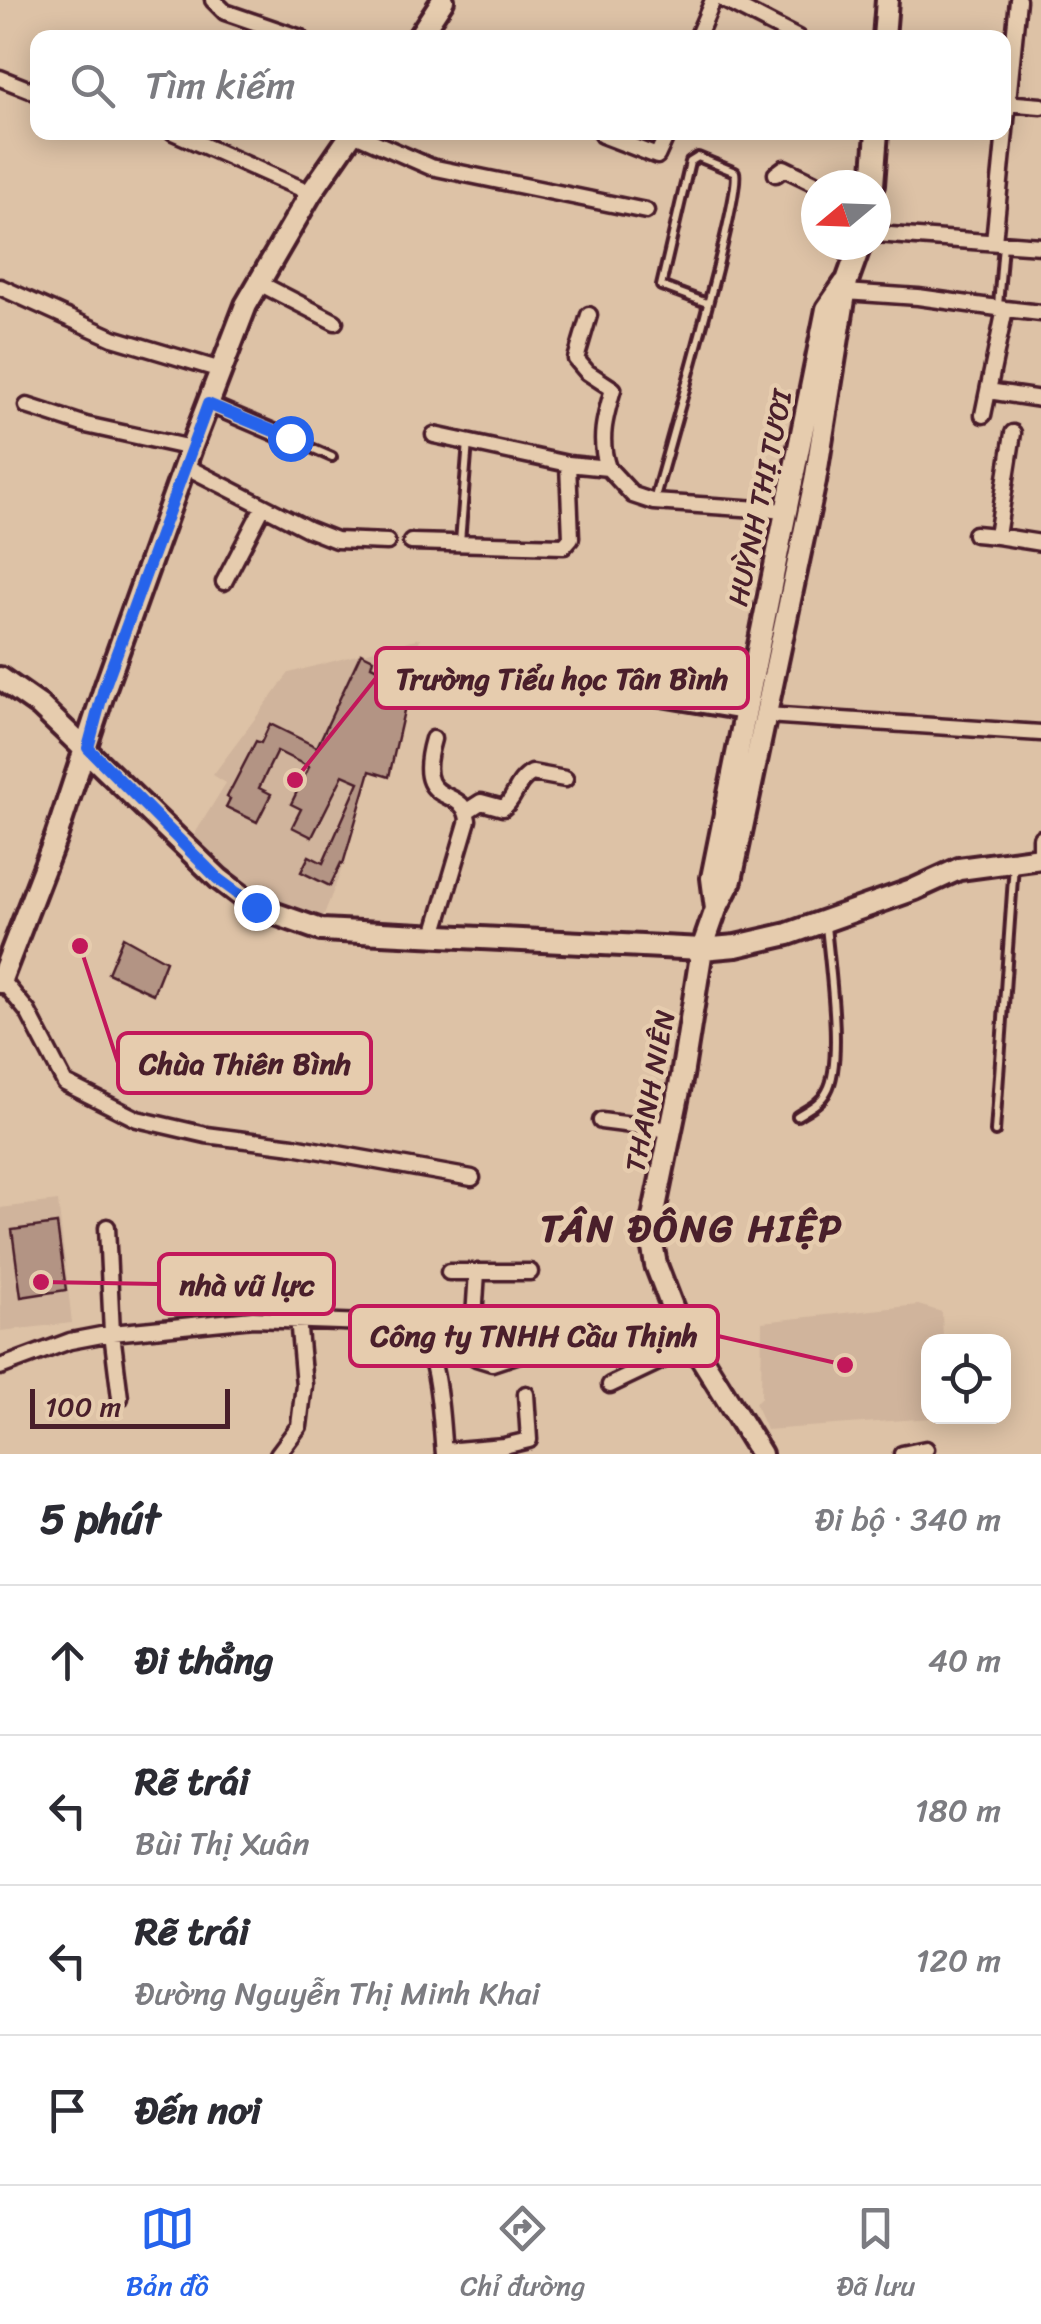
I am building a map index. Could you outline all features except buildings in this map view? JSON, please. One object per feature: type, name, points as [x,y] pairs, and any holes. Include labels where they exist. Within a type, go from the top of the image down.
[{"type":"main road","points":[[423,30],[443,0]]},
{"type":"main road","points":[[885,30],[887,0]]},
{"type":"main road","points":[[2,969],[88,748],[104,688],[246,305],[348,140]]},
{"type":"main road","points":[[874,170],[876,140]]},
{"type":"main road","name":"HUỲNH THỊ TƯƠI","points":[[702,949],[731,880],[739,793],[826,424],[846,287],[855,260]]},
{"type":"main road","name":"HUỲNH THỊ TƯƠI","points":[[756,716],[788,512],[827,309],[846,287]]},
{"type":"main road","points":[[0,678],[88,748],[218,879],[256,907],[321,930],[702,949],[736,946],[788,934],[915,889],[959,869],[1041,858]]},
{"type":"main road","name":"THANH NIÊN","points":[[702,949],[650,1232],[651,1247],[665,1294],[692,1346],[761,1454]]},
{"type":"street","points":[[213,0],[226,12],[278,30]]},
{"type":"street","points":[[700,30],[714,0]]},
{"type":"street","points":[[724,0],[784,30]]},
{"type":"street","points":[[1011,61],[1018,0]]},
{"type":"street","points":[[0,78],[30,90]]},
{"type":"street","points":[[1011,104],[1041,106]]},
{"type":"street","points":[[190,140],[312,193]]},
{"type":"street","points":[[370,140],[432,166],[646,211]]},
{"type":"street","points":[[615,140],[657,156],[664,140]]},
{"type":"street","points":[[998,242],[1004,140]]},
{"type":"street","points":[[776,174],[784,168],[801,176]]},
{"type":"street","points":[[891,235],[1041,246]]},
{"type":"street","points":[[259,283],[335,322]]},
{"type":"street","points":[[0,287],[112,338],[221,370]]},
{"type":"street","points":[[846,287],[1041,313]]},
{"type":"street","points":[[983,415],[1001,308]]},
{"type":"street","points":[[589,315],[576,360],[613,388],[602,451],[608,468],[633,495],[654,502],[788,512]]},
{"type":"street","points":[[988,391],[1041,398]]},
{"type":"street","points":[[208,404],[299,443]]},
{"type":"street","points":[[26,406],[188,457],[263,506],[336,540],[386,542]]},
{"type":"street","points":[[997,536],[1013,434]]},
{"type":"street","points":[[434,435],[568,464],[608,468]]},
{"type":"street","points":[[411,542],[557,547],[569,543],[568,464]]},
{"type":"street","points":[[224,582],[263,506]]},
{"type":"street","points":[[975,534],[1041,543]]},
{"type":"street","points":[[756,716],[1041,733]]},
{"type":"street","points":[[433,738],[427,760],[430,784],[467,811],[466,833],[434,934]]},
{"type":"street","points":[[467,811],[481,802],[503,808],[523,778],[532,773],[565,779]]},
{"type":"street","points":[[1041,838],[1041,858]]},
{"type":"street","points":[[2,969],[65,1083],[138,1119],[206,1135],[472,1178]]},
{"type":"street","points":[[602,1121],[670,1130]]},
{"type":"street","points":[[108,1227],[112,1333],[120,1398]]},
{"type":"street","points":[[449,1272],[530,1272]]},
{"type":"street","points":[[477,1272],[471,1350],[476,1358],[492,1363],[552,1343]]},
{"type":"street","points":[[278,1454],[300,1426],[304,1386],[298,1318]]},
{"type":"street","points":[[0,1367],[70,1340],[112,1333],[298,1318],[413,1328],[427,1351],[438,1389],[444,1453],[504,1450],[529,1440],[526,1394]]},
{"type":"street","points":[[610,1385],[692,1346]]},
{"type":"street","points":[[427,1351],[471,1350]]},
{"type":"street","points":[[902,1454],[926,1449]]},
{"type":"lane","points":[[654,502],[707,303],[738,178],[735,172],[698,157],[690,162],[661,286],[707,303]]},
{"type":"lane","points":[[998,242],[1001,308]]},
{"type":"lane","points":[[460,542],[468,441]]},
{"type":"lane","points":[[299,443],[332,457]]},
{"type":"lane","points":[[626,696],[756,716]]},
{"type":"lane","points":[[995,1132],[1014,859]]},
{"type":"lane","points":[[796,1116],[827,1093],[836,1067],[826,918]]},
{"type":"shaded area","points":[[420,638],[389,777],[370,771],[340,874],[321,922],[261,901],[222,873],[191,840],[226,783],[213,775],[289,673]]},
{"type":"shaded area","points":[[58,1201],[72,1323],[1,1331],[0,1208]]},
{"type":"shaded area","points":[[918,1305],[942,1312],[943,1334],[921,1334],[921,1419],[766,1430],[755,1403],[761,1397],[762,1322]]},
{"type":"place","name":"Trường Tiểu học Tân Bình","points":[[295,780]]},
{"type":"place","name":"Chùa Thiên Bình","points":[[80,946]]},
{"type":"place","name":"nhà vũ lực","points":[[41,1282]]},
{"type":"place","name":"Công ty TNHH Cầu Thịnh","points":[[845,1365]]},
{"type":"district","name":"TÂN ĐÔNG HIỆP","points":[[692,1228]]},
{"type":"route","points":[[256,907],[218,879],[88,748],[104,688],[208,404],[290,438]]}]
